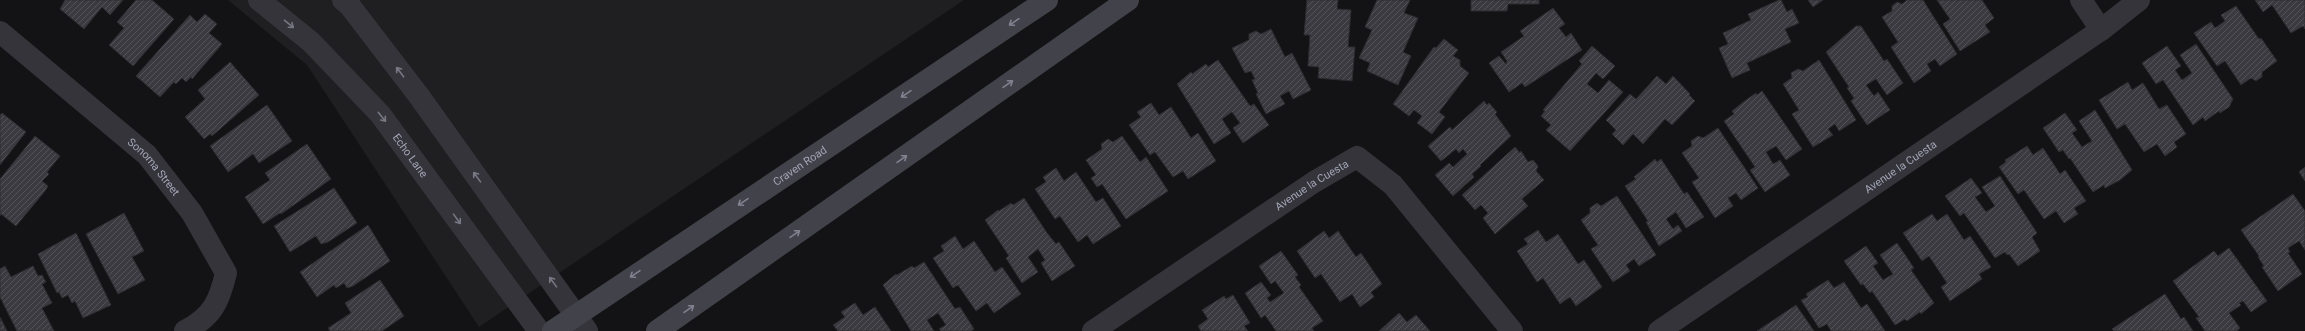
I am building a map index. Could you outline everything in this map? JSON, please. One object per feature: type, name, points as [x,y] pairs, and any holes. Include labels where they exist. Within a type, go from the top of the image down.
[{"type":"main road","name":"Craven Road","points":[[553,331],[582,322],[1047,0]]},
{"type":"main road","points":[[657,331],[1128,0]]},
{"type":"street","name":"Echo Lane","points":[[259,0],[311,42],[380,114],[539,331]]},
{"type":"street","points":[[343,0],[350,6],[419,96],[582,322]]},
{"type":"street","points":[[2081,0],[2101,30]]},
{"type":"street","name":"Avenue la Cuesta","points":[[1660,331],[2101,30],[2139,0]]},
{"type":"street","name":"Sonoma Street","points":[[0,32],[147,155],[192,212],[226,273],[220,298],[202,322],[185,331]]},
{"type":"street","name":"Avenue la Cuesta","points":[[1093,331],[1314,182],[1357,156],[1393,185],[1512,331]]},
{"type":"shaded area","points":[[228,0],[964,0],[479,327],[307,65]]},
{"type":"building","points":[[65,0],[123,0],[110,15],[102,7],[84,29],[60,9]]},
{"type":"building","points":[[136,0],[152,0],[174,19],[133,66],[109,45],[124,28],[117,22]]},
{"type":"building","points":[[1307,0],[1338,0],[1337,9],[1351,10],[1348,47],[1355,47],[1352,81],[1318,78],[1319,67],[1308,66],[1310,35],[1304,35]]},
{"type":"building","points":[[1377,0],[1410,0],[1404,13],[1418,18],[1403,52],[1411,56],[1398,85],[1367,71],[1370,63],[1359,58],[1372,30],[1365,27]]},
{"type":"building","points":[[1471,0],[1539,0],[1539,4],[1508,4],[1507,11],[1471,11]]},
{"type":"building","points":[[1781,0],[1787,12],[1792,9],[1799,23],[1785,29],[1791,42],[1747,63],[1750,70],[1732,78],[1719,48],[1728,44],[1723,33],[1751,20],[1748,14]]},
{"type":"building","points":[[1808,0],[1823,0],[1813,7]]},
{"type":"building","points":[[1907,0],[1923,0],[1957,54],[1940,66],[1935,59],[1927,64],[1931,71],[1914,83],[1891,47],[1898,42],[1882,17],[1892,11],[1892,6],[1897,2],[1902,4]]},
{"type":"building","points":[[1937,0],[1982,0],[1994,18],[1985,25],[1990,32],[1960,51],[1943,24],[1950,19]]},
{"type":"building","points":[[2255,0],[2305,0],[2305,29],[2303,26],[2291,33],[2272,5],[2263,12]]},
{"type":"building","points":[[2236,6],[2259,39],[2261,38],[2277,61],[2262,72],[2262,77],[2256,81],[2251,78],[2241,85],[2225,61],[2217,66],[2194,33],[2211,22],[2215,28],[2225,21],[2221,15]]},
{"type":"building","points":[[1553,8],[1565,24],[1559,28],[1566,37],[1571,33],[1582,50],[1525,87],[1522,83],[1509,92],[1489,63],[1499,56],[1506,64],[1507,61],[1501,52],[1524,36],[1520,31]]},
{"type":"building","points":[[205,14],[217,24],[209,33],[222,44],[192,79],[191,77],[186,82],[182,78],[176,84],[174,82],[160,97],[136,76],[190,15],[197,22]]},
{"type":"building","points":[[1856,26],[1861,26],[1884,61],[1887,59],[1903,83],[1887,95],[1876,79],[1866,85],[1874,96],[1878,92],[1890,110],[1867,125],[1851,101],[1854,98],[1847,88],[1849,87],[1826,52]]},
{"type":"building","points":[[1271,29],[1285,57],[1292,53],[1311,90],[1293,99],[1289,91],[1280,96],[1285,104],[1266,114],[1256,94],[1258,93],[1252,80],[1255,79],[1251,71],[1245,73],[1232,48],[1249,40],[1249,34],[1256,31],[1261,34]]},
{"type":"building","points":[[1444,39],[1458,50],[1453,56],[1460,60],[1460,66],[1469,73],[1439,112],[1445,117],[1432,134],[1417,123],[1422,116],[1414,110],[1409,116],[1393,104],[1434,47],[1436,48]]},
{"type":"building","points":[[2196,44],[2233,99],[2229,107],[2220,113],[2219,111],[2205,121],[2203,117],[2193,125],[2163,80],[2156,84],[2142,63],[2167,46],[2181,66],[2175,70],[2182,80],[2192,73],[2180,55]]},
{"type":"building","points":[[1592,46],[1615,66],[1603,79],[1596,73],[1587,84],[1598,93],[1609,80],[1623,92],[1570,151],[1546,130],[1551,125],[1541,116],[1545,111],[1543,110],[1582,64],[1579,61]]},
{"type":"building","points":[[1218,60],[1250,106],[1254,104],[1269,125],[1243,143],[1233,128],[1240,123],[1232,112],[1222,119],[1231,133],[1214,144],[1177,84],[1191,72],[1192,74],[1206,64],[1208,67]]},
{"type":"building","points":[[1819,60],[1856,120],[1839,131],[1835,124],[1828,129],[1833,135],[1813,147],[1792,114],[1799,110],[1783,84],[1792,78],[1791,73],[1798,69],[1803,71]]},
{"type":"building","points":[[230,62],[259,95],[212,136],[210,134],[204,139],[185,117],[205,99],[198,90]]},
{"type":"building","points":[[1657,76],[1666,84],[1673,76],[1695,101],[1672,125],[1665,119],[1643,144],[1633,134],[1623,145],[1612,134],[1616,130],[1606,120],[1630,94],[1636,99]]},
{"type":"building","points":[[2128,82],[2132,90],[2143,83],[2159,109],[2167,105],[2186,134],[2174,142],[2177,147],[2165,156],[2157,144],[2144,152],[2125,124],[2117,129],[2099,100]]},
{"type":"building","points":[[1762,91],[1802,149],[1786,160],[1776,146],[1766,152],[1773,164],[1780,160],[1790,175],[1765,192],[1750,170],[1755,167],[1724,121],[1734,114],[1732,111],[1756,93],[1757,95]]},
{"type":"building","points":[[1484,101],[1487,105],[1489,103],[1497,112],[1495,114],[1511,136],[1480,165],[1481,166],[1472,174],[1474,177],[1453,196],[1435,175],[1449,163],[1453,167],[1467,154],[1463,149],[1459,153],[1456,149],[1441,161],[1428,146],[1450,127],[1452,130]]},
{"type":"building","points":[[1151,103],[1159,115],[1171,107],[1191,138],[1198,133],[1216,161],[1188,179],[1183,171],[1173,177],[1155,152],[1150,155],[1129,125],[1141,117],[1137,112]]},
{"type":"building","points":[[267,105],[292,141],[259,163],[253,154],[228,172],[210,146]]},
{"type":"building","points":[[2095,110],[2132,170],[2120,180],[2105,188],[2104,185],[2093,192],[2070,158],[2069,159],[2063,150],[2059,152],[2043,128],[2065,113],[2077,130],[2072,133],[2082,147],[2092,141],[2079,121]]},
{"type":"building","points":[[2,113],[26,132],[0,165],[0,115]]},
{"type":"building","points":[[1718,128],[1758,188],[1741,200],[1736,193],[1728,198],[1733,206],[1715,218],[1692,182],[1699,178],[1682,153],[1692,146],[1691,141],[1698,136],[1703,138]]},
{"type":"building","points":[[35,136],[60,156],[47,172],[49,174],[42,181],[48,186],[45,191],[16,226],[1,214],[0,216],[0,179]]},
{"type":"building","points":[[1122,136],[1140,162],[1146,157],[1168,191],[1126,219],[1102,184],[1097,187],[1091,178],[1096,175],[1086,160],[1102,149],[1101,144],[1108,139],[1113,142]]},
{"type":"building","points":[[307,144],[331,179],[281,214],[280,213],[263,224],[245,197],[270,180],[265,173]]},
{"type":"building","points":[[2027,146],[2033,155],[2043,148],[2060,174],[2065,170],[2086,201],[2074,208],[2078,214],[2064,223],[2056,211],[2044,219],[2024,190],[2018,194],[1999,167],[2006,162],[2005,160]]},
{"type":"building","points":[[1515,147],[1520,153],[1521,151],[1528,162],[1533,160],[1538,166],[1536,171],[1544,180],[1522,199],[1528,206],[1495,234],[1483,218],[1488,213],[1481,205],[1475,210],[1462,195]]},
{"type":"building","points":[[1655,159],[1657,162],[1661,159],[1684,194],[1687,192],[1704,217],[1686,228],[1676,212],[1666,219],[1673,229],[1678,225],[1682,231],[1659,246],[1646,222],[1648,221],[1625,186],[1636,179],[1634,177]]},
{"type":"building","points":[[2305,167],[2305,181],[2299,172]]},
{"type":"building","points":[[1056,168],[1064,181],[1076,172],[1096,202],[1103,198],[1121,226],[1093,244],[1087,235],[1078,242],[1060,216],[1055,219],[1035,189],[1046,182],[1043,177]]},
{"type":"building","points":[[2000,176],[2037,233],[2032,237],[2040,251],[2018,266],[2009,254],[2007,255],[2005,252],[1995,258],[1964,213],[1960,216],[1945,196],[1971,178],[1982,193],[1975,197],[1986,212],[1995,206],[1982,187]]},
{"type":"building","points":[[334,188],[357,223],[328,242],[321,244],[316,236],[290,252],[274,226]]},
{"type":"building","points":[[2293,194],[2305,211],[2305,250],[2299,241],[2288,248],[2290,252],[2288,253],[2302,274],[2278,291],[2262,267],[2264,266],[2258,257],[2259,256],[2241,230]]},
{"type":"building","points":[[1617,196],[1656,255],[1639,266],[1634,259],[1626,265],[1630,271],[1613,282],[1591,249],[1598,245],[1581,220],[1590,213],[1590,208],[1597,203],[1601,206]]},
{"type":"building","points":[[1024,198],[1047,233],[1056,244],[1059,242],[1075,266],[1052,281],[1041,263],[1045,260],[1038,249],[1028,257],[1038,272],[1022,283],[1006,258],[1009,256],[985,220],[998,210],[999,211],[1011,203],[1013,205]]},
{"type":"building","points":[[124,213],[144,251],[132,257],[145,280],[118,294],[86,234]]},
{"type":"building","points":[[1932,214],[1937,221],[1947,214],[1964,240],[1970,236],[1991,267],[1979,274],[1982,279],[1950,301],[1941,287],[1947,283],[1929,256],[1922,261],[1903,233]]},
{"type":"building","points":[[368,225],[390,261],[353,286],[347,288],[344,283],[336,288],[334,285],[317,297],[300,272]]},
{"type":"building","points":[[1538,230],[1546,242],[1558,234],[1578,264],[1584,260],[1602,287],[1576,306],[1570,297],[1560,304],[1543,278],[1537,282],[1517,251],[1528,244],[1524,239]]},
{"type":"building","points":[[1324,231],[1329,238],[1338,231],[1356,257],[1361,253],[1382,284],[1371,292],[1374,297],[1360,307],[1352,294],[1340,302],[1321,274],[1315,278],[1297,251]]},
{"type":"building","points":[[76,233],[111,305],[83,318],[75,301],[72,303],[68,295],[62,298],[59,292],[57,293],[38,254]]},
{"type":"building","points":[[955,236],[963,249],[974,241],[995,272],[1002,267],[1021,294],[994,313],[987,303],[976,311],[958,285],[953,288],[933,258],[944,251],[941,246]]},
{"type":"building","points":[[1897,243],[1914,268],[1911,270],[1934,303],[1921,314],[1920,312],[1907,321],[1905,319],[1895,325],[1872,291],[1870,293],[1863,284],[1861,285],[1844,261],[1866,246],[1878,263],[1873,266],[1883,280],[1893,274],[1880,255]]},
{"type":"building","points":[[2229,248],[2267,301],[2251,312],[2243,301],[2239,303],[2241,305],[2229,313],[2240,328],[2237,331],[2205,331],[2196,318],[2199,317],[2173,281],[2214,251],[2218,256]]},
{"type":"building","points":[[1281,251],[1298,275],[1295,277],[1301,285],[1299,287],[1323,321],[1312,328],[1314,331],[1276,331],[1265,315],[1261,318],[1245,293],[1261,282],[1271,295],[1267,298],[1270,302],[1284,293],[1275,281],[1271,284],[1259,266]]},
{"type":"building","points":[[924,262],[955,309],[960,307],[974,329],[971,331],[941,331],[939,329],[946,325],[938,313],[927,320],[934,331],[911,331],[883,285],[896,274],[897,275],[912,266],[914,268]]},
{"type":"building","points":[[5,266],[11,277],[33,266],[38,276],[42,275],[46,282],[42,284],[52,303],[42,308],[54,331],[17,331],[0,297],[0,269]]},
{"type":"building","points":[[380,280],[404,316],[382,331],[330,331],[328,328],[351,313],[345,303]]},
{"type":"building","points":[[1828,280],[1834,288],[1844,282],[1861,308],[1867,304],[1885,331],[1831,331],[1827,324],[1819,328],[1801,300],[1808,297],[1806,294]]},
{"type":"building","points":[[2165,294],[2181,319],[2184,317],[2193,331],[2114,331],[2112,329]]},
{"type":"building","points":[[1233,295],[1250,323],[1244,326],[1248,331],[1201,331],[1198,326],[1208,319],[1202,310],[1224,296],[1226,299]]},
{"type":"building","points":[[855,303],[863,315],[875,307],[891,331],[838,331],[833,325],[845,317],[841,312]]},
{"type":"building","points":[[1796,305],[1814,331],[1757,331]]},
{"type":"building","points":[[1399,313],[1407,322],[1416,315],[1430,331],[1379,331]]},
{"type":"building","points":[[0,317],[7,331],[0,331]]}]
